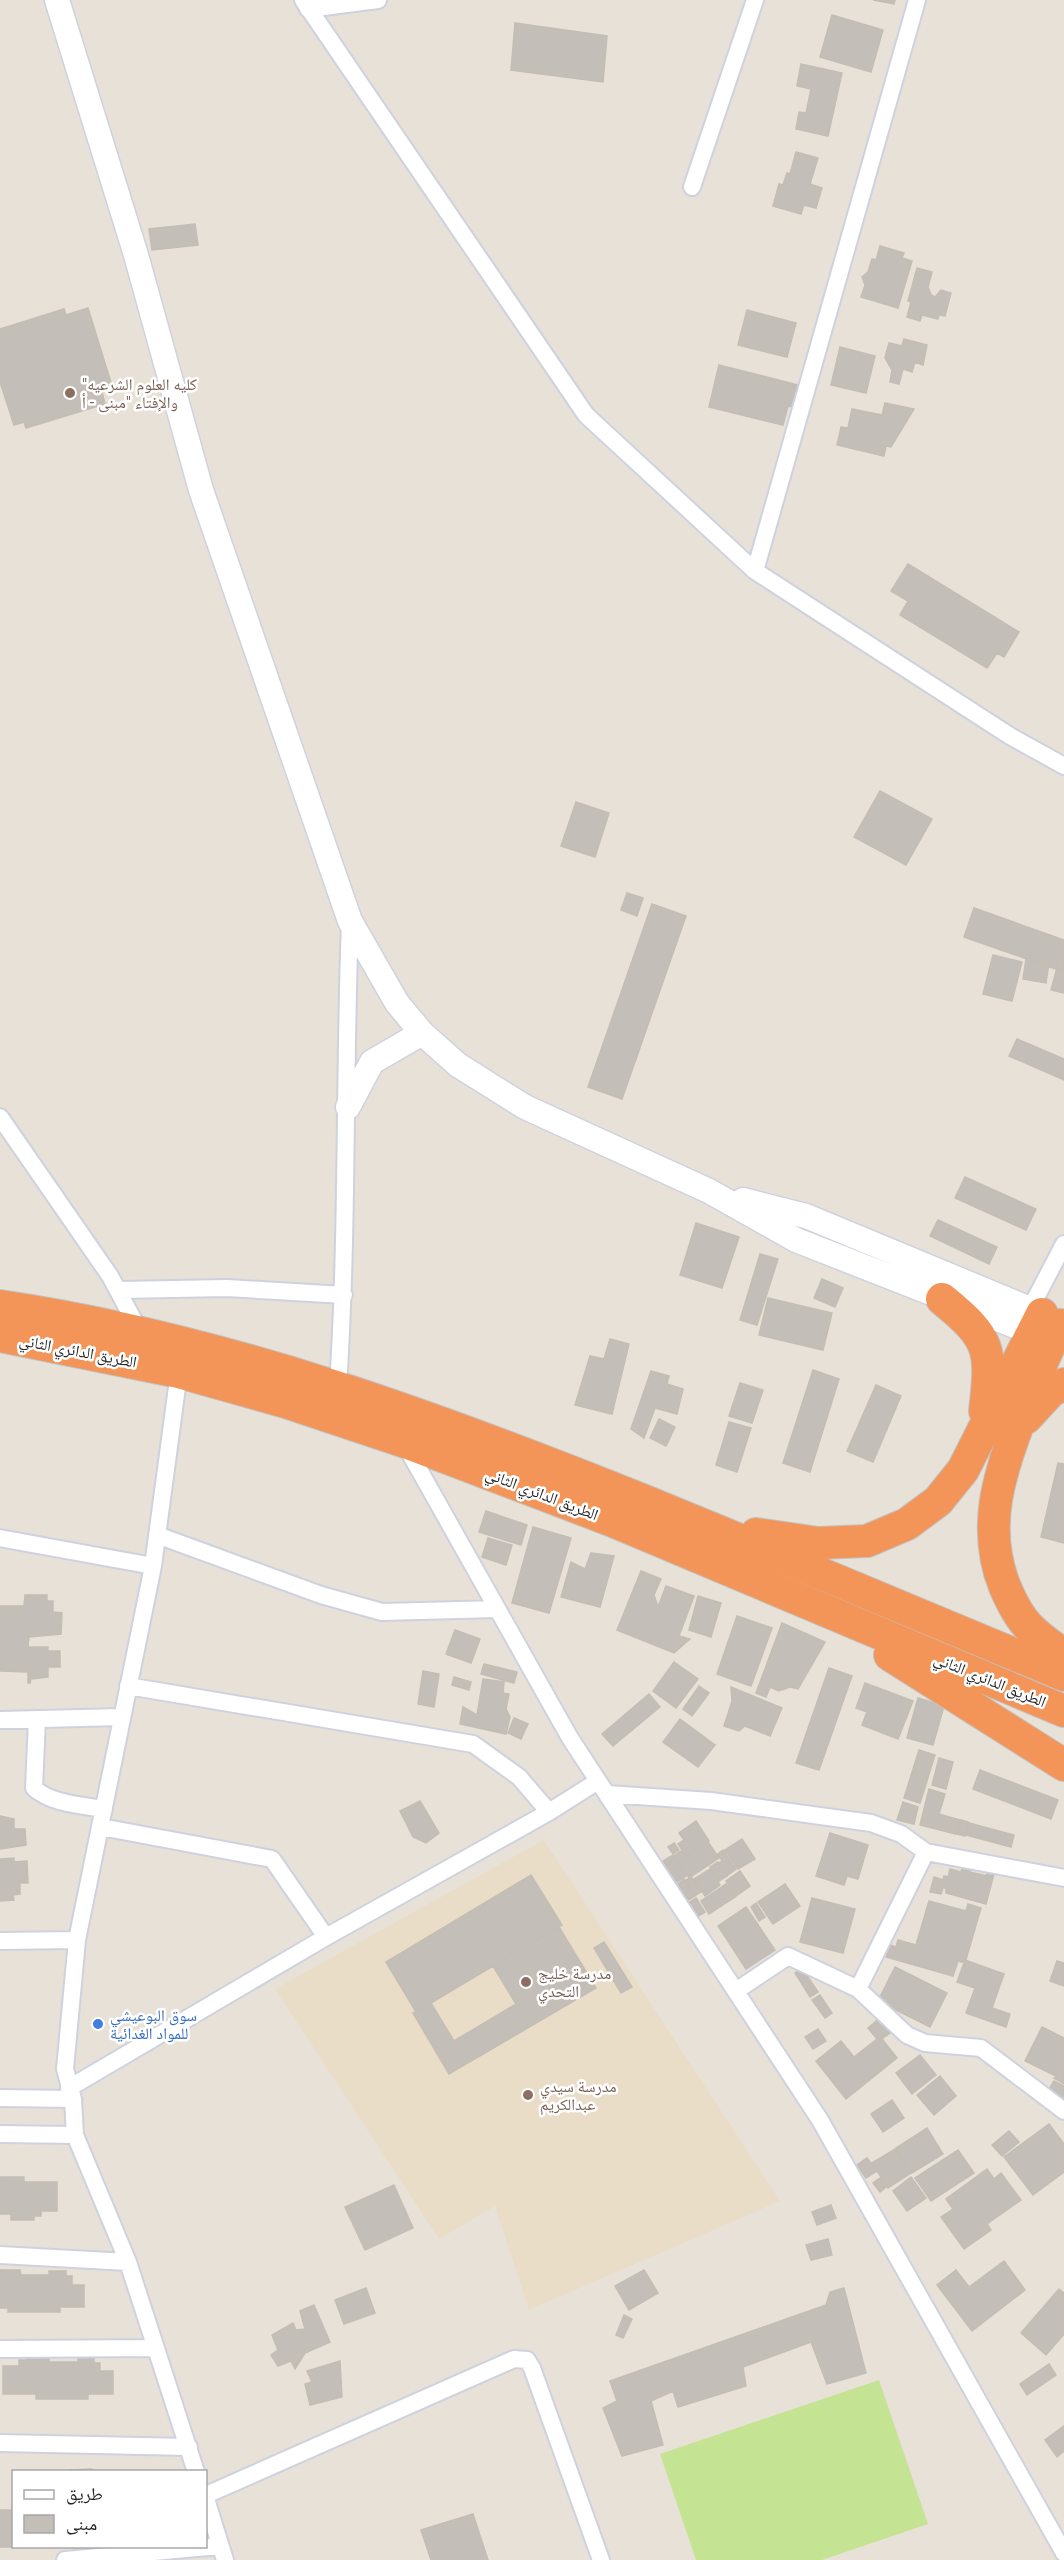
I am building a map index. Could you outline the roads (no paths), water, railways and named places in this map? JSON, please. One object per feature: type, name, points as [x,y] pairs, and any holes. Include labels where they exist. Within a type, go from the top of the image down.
[{"type":"highway","points":[[942,1299],[971,1322],[983,1338],[989,1358],[983,1429]]},
{"type":"highway","name":"الطريق الدائري الثاني","points":[[0,1306],[140,1332],[338,1386],[543,1460],[1064,1675]]},
{"type":"highway","points":[[677,1514],[770,1537],[818,1543],[867,1541],[907,1524],[938,1501],[963,1470],[1041,1320]]},
{"type":"highway","points":[[1041,1320],[1042,1360],[1014,1436],[993,1504],[993,1539],[998,1570],[1010,1600],[1030,1628],[1064,1655]]},
{"type":"highway","name":"الطريق الدائري الثاني","points":[[0,1336],[179,1372],[289,1403],[403,1441],[613,1521],[810,1606],[1064,1711]]},
{"type":"highway","points":[[1014,1436],[1035,1406],[1051,1391],[1064,1384]]},
{"type":"highway","points":[[810,1606],[1064,1765]]},
{"type":"main road","points":[[57,0],[136,255],[201,490],[350,921],[397,1003],[422,1033],[458,1065],[525,1107],[709,1191],[796,1240],[942,1299],[1041,1320]]},
{"type":"main road","points":[[348,1107],[372,1062],[422,1033]]},
{"type":"main road","points":[[709,1191],[806,1216],[1041,1320]]},
{"type":"street","points":[[306,5],[378,0]]},
{"type":"street","points":[[692,187],[755,0]]},
{"type":"street","points":[[755,571],[917,0]]},
{"type":"street","points":[[306,5],[586,415],[755,571],[1010,736],[1064,766]]},
{"type":"street","points":[[338,1386],[344,1295],[348,1107],[346,1019],[350,921]]},
{"type":"street","points":[[0,1117],[119,1290],[140,1332]]},
{"type":"street","points":[[1041,1320],[1064,1244]]},
{"type":"street","points":[[119,1290],[227,1288],[344,1295]]},
{"type":"street","points":[[179,1372],[153,1566],[77,1940],[65,2069],[71,2093],[75,2134],[128,2262],[195,2470]]},
{"type":"street","points":[[403,1441],[570,1738],[820,2120],[1064,2553]]},
{"type":"street","points":[[157,1535],[340,1602],[382,1612],[497,1609]]},
{"type":"street","points":[[0,1538],[153,1566]]},
{"type":"street","points":[[128,1686],[473,1744],[519,1777],[549,1812]]},
{"type":"street","points":[[0,1720],[122,1717]]},
{"type":"street","points":[[37,1719],[34,1788],[41,1794],[60,1801],[104,1809]]},
{"type":"street","points":[[0,2098],[71,2093],[326,1937],[549,1812],[602,1787],[871,1823],[901,1834],[926,1852],[1064,1878]]},
{"type":"street","points":[[101,1827],[272,1859],[326,1937]]},
{"type":"street","points":[[858,1989],[926,1852]]},
{"type":"street","points":[[0,1941],[77,1940]]},
{"type":"street","points":[[736,1991],[789,1956],[858,1989],[907,2035],[925,2043],[983,2049],[1064,2111]]},
{"type":"street","points":[[0,2134],[75,2134]]},
{"type":"street","points":[[0,2255],[128,2262]]},
{"type":"street","points":[[0,2349],[156,2348]]},
{"type":"street","points":[[207,2497],[514,2359],[527,2360],[532,2368],[601,2560]]},
{"type":"street","points":[[0,2443],[189,2447]]},
{"type":"street","points":[[65,2560],[223,2553],[207,2500]]},
{"type":"place","name":"\"كليه العلوم الشرعيه والإفتاء \"مبنى - أ","points":[[70,393]]},
{"type":"place","name":"مدرسة خليج التحدي","points":[[526,1982]]},
{"type":"place","name":"سوق البوعيشي للمواد الغدائية","points":[[98,2024]]},
{"type":"place","name":"مدرسة سيدي عبدالكريم","points":[[528,2095]]}]
